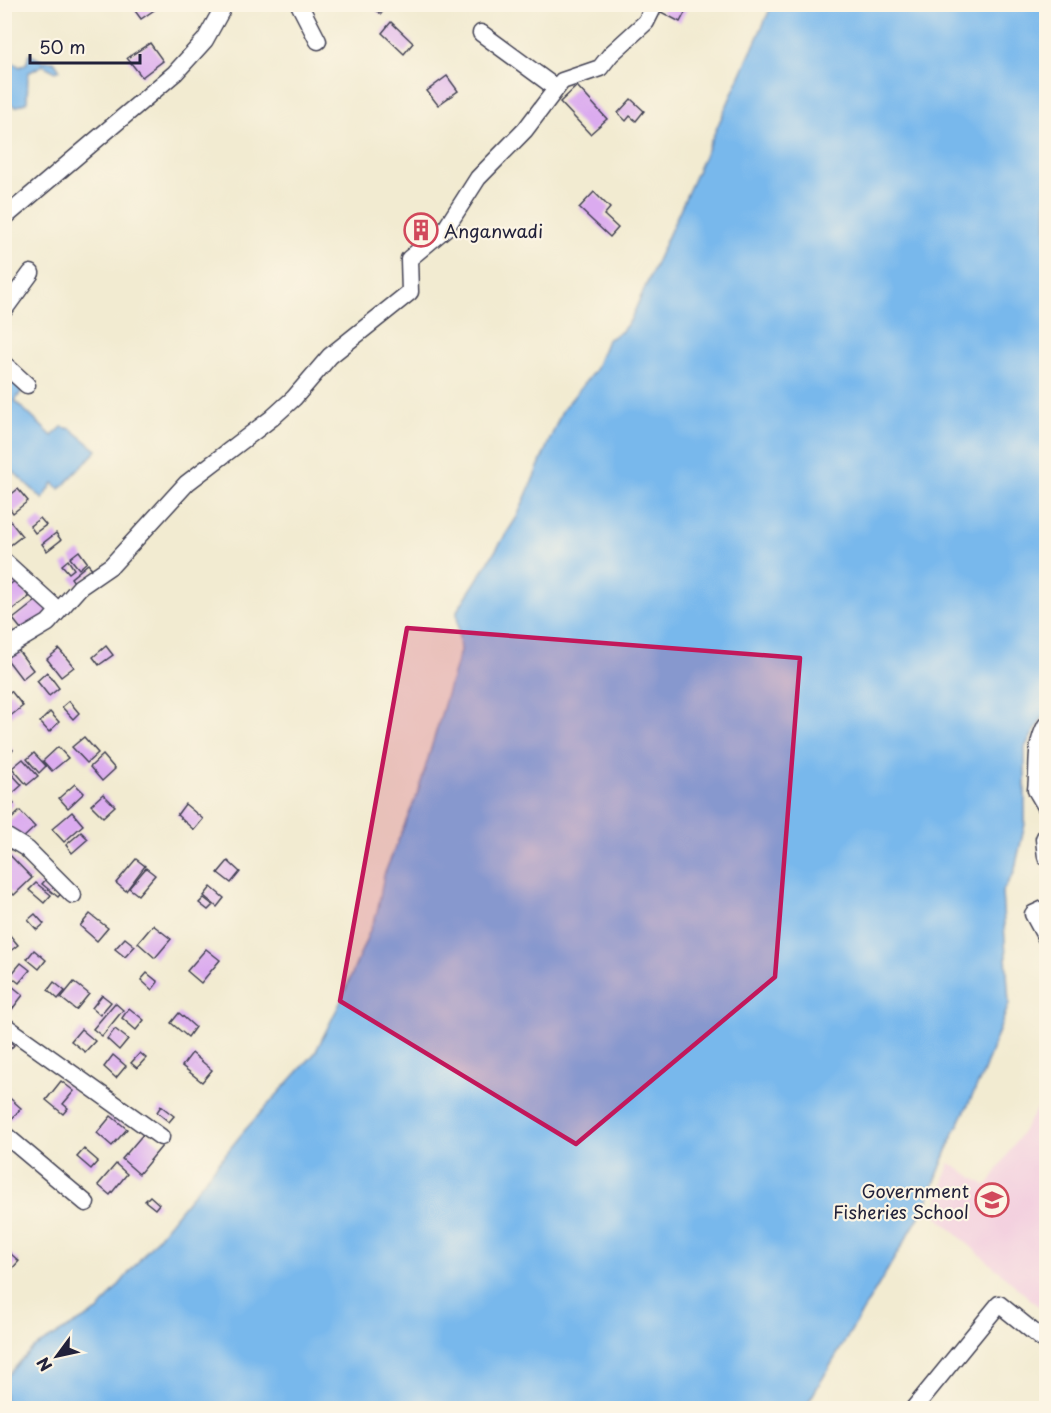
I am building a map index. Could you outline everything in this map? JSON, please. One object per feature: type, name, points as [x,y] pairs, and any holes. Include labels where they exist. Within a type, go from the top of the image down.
[{"type":"street","points":[[4,218],[176,73],[205,40],[225,4]]},
{"type":"street","points":[[299,4],[318,41]]},
{"type":"street","points":[[4,649],[48,623],[80,587],[112,566],[187,483],[272,418],[294,398],[330,356],[410,292],[409,259],[446,228],[478,178],[525,130],[562,81],[600,68],[646,22],[655,4]]},
{"type":"street","points":[[481,33],[556,88]]},
{"type":"street","points":[[4,310],[32,273]]},
{"type":"street","points":[[4,364],[27,385]]},
{"type":"street","points":[[4,561],[58,610]]},
{"type":"street","points":[[1047,725],[1039,738],[1035,759],[1038,771],[1036,790],[1047,807]]},
{"type":"street","points":[[4,835],[27,849],[73,895]]},
{"type":"street","points":[[1047,835],[1044,839],[1047,857]]},
{"type":"street","points":[[1047,908],[1033,914],[1047,938]]},
{"type":"street","points":[[4,1024],[161,1137]]},
{"type":"street","points":[[4,1134],[86,1203]]},
{"type":"street","points":[[914,1408],[999,1304],[1047,1342]]},
{"type":"highlighted area","points":[[407,628],[800,658],[775,977],[576,1144],[340,1001]]},
{"type":"shaded area","name":"Government Fisheries School","points":[[1046,1095],[1046,1313],[934,1214],[949,1163],[987,1186]]},
{"type":"water","points":[[772,5],[1046,5],[1046,712],[1025,747],[1025,824],[1014,873],[1002,892],[1009,1004],[982,1076],[953,1135],[925,1207],[805,1408],[5,1408],[4,1379],[33,1348],[98,1311],[245,1130],[315,1053],[340,1003],[377,913],[384,875],[418,792],[460,651],[457,611],[517,517],[562,411],[595,370],[607,340],[621,332],[630,321]]},
{"type":"water","points":[[29,54],[42,61],[54,61],[60,70],[56,72],[43,65],[28,73],[27,102],[16,107],[5,102],[5,57],[20,67],[27,63]]},
{"type":"water","points":[[4,373],[23,389],[15,401],[52,436],[62,427],[71,429],[97,450],[60,489],[53,483],[43,499],[5,464]]},
{"type":"building","points":[[130,4],[163,4],[141,19]]},
{"type":"building","points":[[368,4],[388,4],[381,14]]},
{"type":"building","points":[[666,5],[689,5],[680,22],[661,12]]},
{"type":"building","points":[[391,22],[413,43],[404,54],[382,33]]},
{"type":"building","points":[[150,43],[163,61],[142,77],[127,58]]},
{"type":"building","points":[[447,76],[458,91],[438,105],[427,91]]},
{"type":"building","points":[[577,86],[607,119],[590,134],[560,102]]},
{"type":"building","points":[[631,99],[644,111],[636,121],[630,116],[626,121],[618,113]]},
{"type":"building","points":[[594,192],[610,208],[604,215],[618,228],[610,237],[579,208]]},
{"type":"building","name":"Anganwadi","points":[[420,217],[433,234],[422,242],[409,225]]},
{"type":"building","points":[[18,489],[28,501],[13,513],[4,500]]},
{"type":"building","points":[[40,518],[46,525],[35,533],[30,526]]},
{"type":"building","points":[[10,521],[22,536],[4,550],[4,526]]},
{"type":"building","points":[[56,533],[61,540],[47,551],[42,544]]},
{"type":"building","points":[[79,551],[87,562],[79,569],[70,558]]},
{"type":"building","points":[[68,560],[74,569],[69,573],[62,565]]},
{"type":"building","points":[[88,564],[94,571],[76,585],[71,578]]},
{"type":"building","points":[[16,580],[29,597],[6,614],[4,589]]},
{"type":"building","points":[[41,597],[52,613],[25,634],[13,619]]},
{"type":"building","points":[[4,620],[13,631],[4,638]]},
{"type":"building","points":[[106,646],[113,655],[99,665],[93,657]]},
{"type":"building","points":[[17,649],[33,670],[22,679],[6,658]]},
{"type":"building","points":[[59,649],[74,667],[61,677],[47,659]]},
{"type":"building","points":[[47,672],[59,688],[49,696],[37,681]]},
{"type":"building","points":[[11,691],[23,706],[4,721],[4,697]]},
{"type":"building","points":[[69,701],[79,713],[73,719],[62,707]]},
{"type":"building","points":[[50,712],[59,722],[49,732],[40,722]]},
{"type":"building","points":[[84,737],[98,753],[87,763],[72,747]]},
{"type":"building","points":[[4,741],[13,750],[4,757]]},
{"type":"building","points":[[58,747],[68,758],[52,771],[43,761]]},
{"type":"building","points":[[34,753],[46,766],[39,773],[27,759]]},
{"type":"building","points":[[103,755],[115,769],[102,781],[90,767]]},
{"type":"building","points":[[23,759],[38,776],[27,785],[12,768]]},
{"type":"building","points":[[8,770],[22,785],[13,793],[5,784],[5,774]]},
{"type":"building","points":[[75,784],[84,793],[68,808],[59,798]]},
{"type":"building","points":[[4,793],[14,804],[4,813]]},
{"type":"building","points":[[103,794],[115,806],[103,817],[91,805]]},
{"type":"building","points":[[185,804],[203,819],[194,830],[177,815]]},
{"type":"building","points":[[20,811],[35,827],[21,840],[6,824]]},
{"type":"building","points":[[72,812],[83,825],[64,842],[52,829]]},
{"type":"building","points":[[81,832],[88,839],[72,853],[66,845]]},
{"type":"building","points":[[4,849],[32,878],[14,895],[4,886]]},
{"type":"building","points":[[136,859],[145,866],[126,891],[116,883]]},
{"type":"building","points":[[228,861],[240,872],[231,883],[218,873]]},
{"type":"building","points":[[146,868],[155,875],[138,895],[129,888]]},
{"type":"building","points":[[48,877],[64,890],[58,897],[42,884]]},
{"type":"building","points":[[36,883],[51,895],[44,903],[29,890]]},
{"type":"building","points":[[211,887],[224,898],[217,907],[204,896]]},
{"type":"building","points":[[204,898],[213,905],[208,910],[199,903]]},
{"type":"building","points":[[35,914],[44,924],[37,930],[28,920]]},
{"type":"building","points":[[90,914],[108,928],[97,941],[80,926]]},
{"type":"building","points":[[153,925],[171,939],[155,958],[138,943]]},
{"type":"building","points":[[8,933],[18,945],[4,956],[4,937]]},
{"type":"building","points":[[125,938],[135,946],[125,957],[115,949]]},
{"type":"building","points":[[206,949],[220,960],[201,983],[187,971]]},
{"type":"building","points":[[34,950],[46,960],[39,969],[27,959]]},
{"type":"building","points":[[21,963],[30,970],[19,983],[10,976]]},
{"type":"building","points":[[147,973],[158,982],[152,990],[141,980]]},
{"type":"building","points":[[54,982],[65,991],[58,999],[48,990]]},
{"type":"building","points":[[74,982],[89,994],[76,1010],[61,998]]},
{"type":"building","points":[[12,986],[23,995],[10,1012],[4,1008],[4,995]]},
{"type":"building","points":[[102,995],[111,1002],[100,1015],[92,1008]]},
{"type":"building","points":[[115,1003],[123,1010],[102,1036],[93,1029]]},
{"type":"building","points":[[129,1008],[144,1020],[136,1030],[122,1018]]},
{"type":"building","points":[[179,1013],[195,1027],[188,1037],[171,1023]]},
{"type":"building","points":[[81,1029],[95,1041],[85,1052],[71,1041]]},
{"type":"building","points":[[115,1029],[128,1039],[119,1050],[107,1039]]},
{"type":"building","points":[[4,1037],[14,1045],[4,1056]]},
{"type":"building","points":[[140,1053],[146,1058],[137,1068],[131,1063]]},
{"type":"building","points":[[192,1053],[212,1070],[202,1082],[182,1066]]},
{"type":"building","points":[[113,1055],[126,1066],[116,1078],[104,1067]]},
{"type":"building","points":[[61,1081],[74,1091],[63,1104],[68,1108],[63,1114],[46,1100]]},
{"type":"building","points":[[4,1093],[21,1108],[11,1120],[4,1115]]},
{"type":"building","points":[[161,1106],[174,1116],[169,1122],[157,1112]]},
{"type":"building","points":[[111,1116],[127,1129],[112,1146],[97,1133]]},
{"type":"building","points":[[145,1132],[162,1146],[139,1174],[122,1159]]},
{"type":"building","points":[[84,1149],[98,1161],[91,1169],[77,1157]]},
{"type":"building","points":[[116,1164],[127,1174],[110,1195],[98,1185]]},
{"type":"building","points":[[150,1196],[159,1204],[155,1209],[145,1201]]},
{"type":"building","points":[[4,1248],[19,1261],[11,1270],[4,1264]]},
{"type":"place","name":"Anganwadi","points":[[421,230]]},
{"type":"place","name":"Government Fisheries School","points":[[992,1200]]}]
